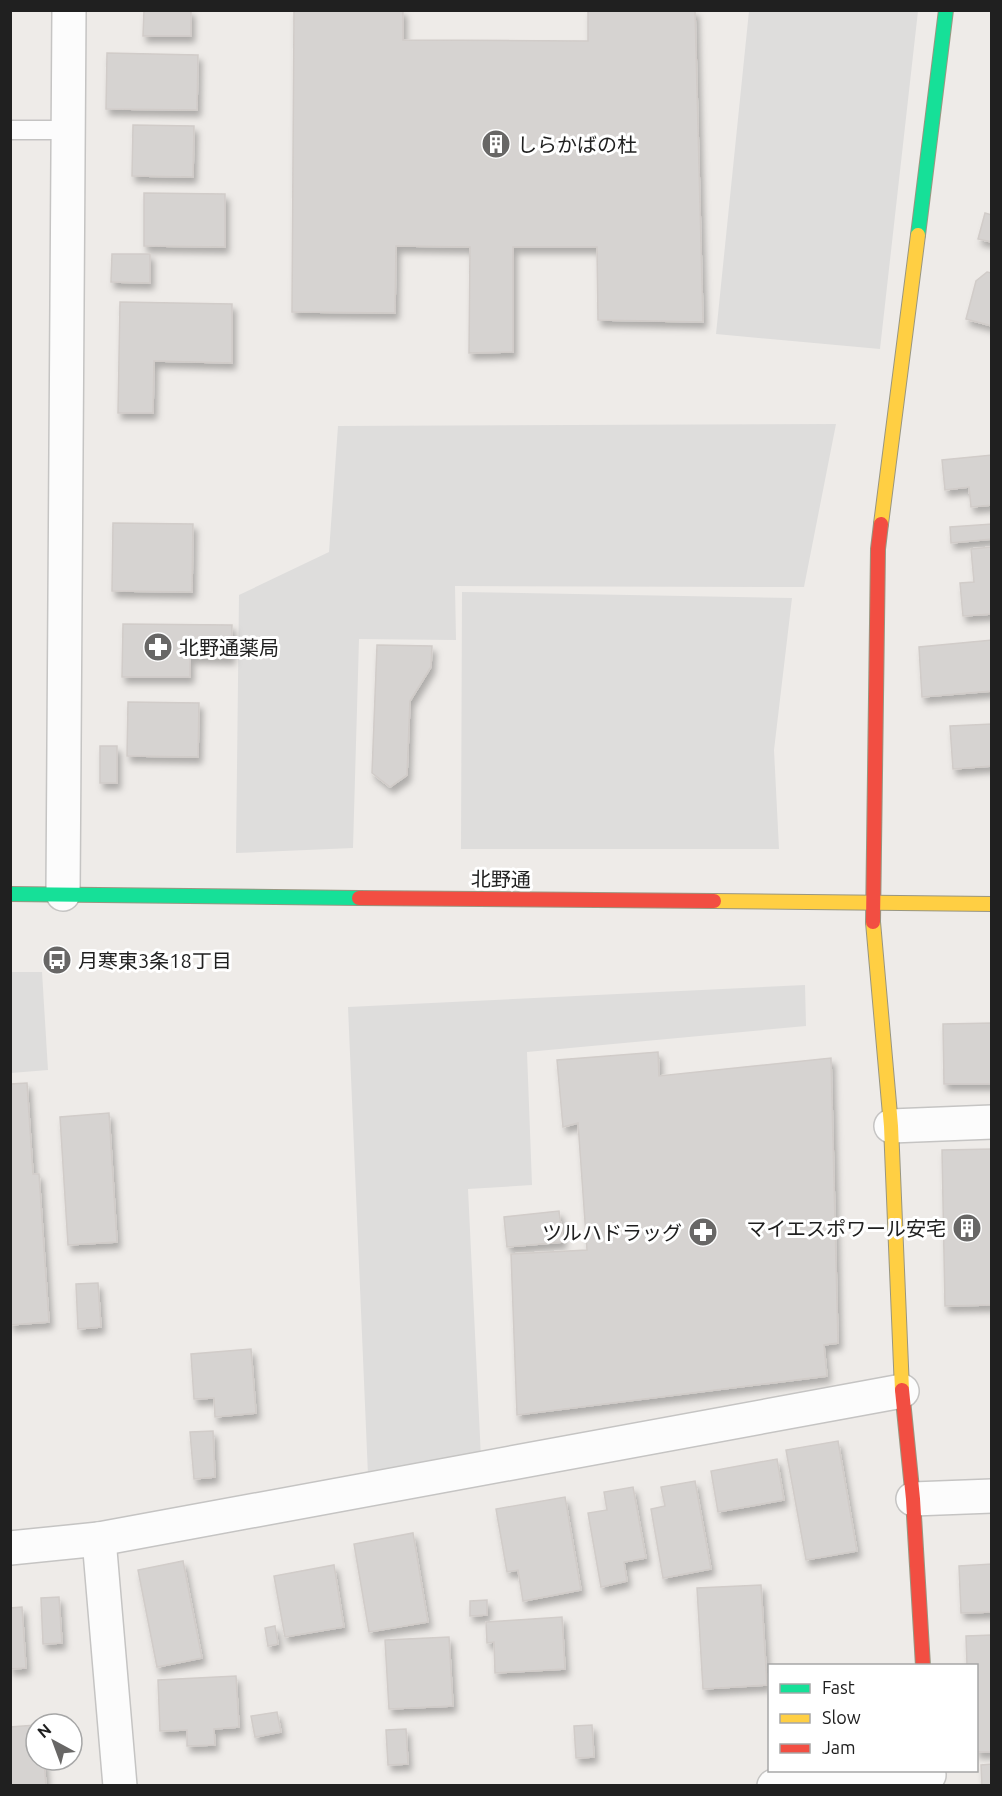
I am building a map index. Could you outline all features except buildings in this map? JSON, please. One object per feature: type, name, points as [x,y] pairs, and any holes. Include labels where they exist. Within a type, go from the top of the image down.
[{"type":"street","points":[[63,894],[69,10]]},
{"type":"street","points":[[923,1664],[913,1499],[902,1392],[891,1126],[871,903],[878,549],[946,10]]},
{"type":"street","name":"北野通","points":[[10,894],[992,904]]},
{"type":"street","points":[[891,1126],[992,1122]]},
{"type":"street","points":[[10,1548],[99,1539],[902,1392]]},
{"type":"street","points":[[913,1499],[992,1496]]},
{"type":"street","points":[[99,1539],[120,1785]]},
{"type":"street","points":[[774,1785],[930,1777]]},
{"type":"lane","points":[[10,130],[68,130]]},
{"type":"shaded area","points":[[749,11],[918,11],[880,349],[716,334]]},
{"type":"shaded area","points":[[836,424],[804,587],[455,586],[456,640],[359,639],[353,848],[236,853],[239,595],[329,552],[338,426]]},
{"type":"shaded area","points":[[462,592],[792,598],[774,750],[779,849],[461,849]]},
{"type":"shaded area","points":[[11,972],[42,972],[48,1070],[11,1073]]},
{"type":"shaded area","points":[[805,985],[806,1026],[527,1052],[532,1185],[468,1189],[481,1458],[368,1475],[348,1007]]},
{"type":"traffic: fast","points":[[918,235],[946,10]]},
{"type":"traffic: fast","points":[[10,894],[359,898]]},
{"type":"traffic: slow","points":[[881,524],[918,235]]},
{"type":"traffic: slow","points":[[714,901],[992,904]]},
{"type":"traffic: slow","points":[[873,922],[891,1126],[902,1390]]},
{"type":"traffic: jam","points":[[873,922],[878,549],[881,524]]},
{"type":"traffic: jam","points":[[359,898],[714,901]]},
{"type":"traffic: jam","points":[[902,1390],[913,1499],[923,1664]]},
{"type":"place","name":"しらかばの杜","points":[[496,144]]},
{"type":"place","name":"北野通薬局","points":[[158,647]]},
{"type":"place","name":"月寒東3条18丁目","points":[[57,960]]},
{"type":"place","name":"マイエスポワール安宅","points":[[967,1228]]},
{"type":"place","name":"ツルハドラッグ","points":[[703,1232]]}]
